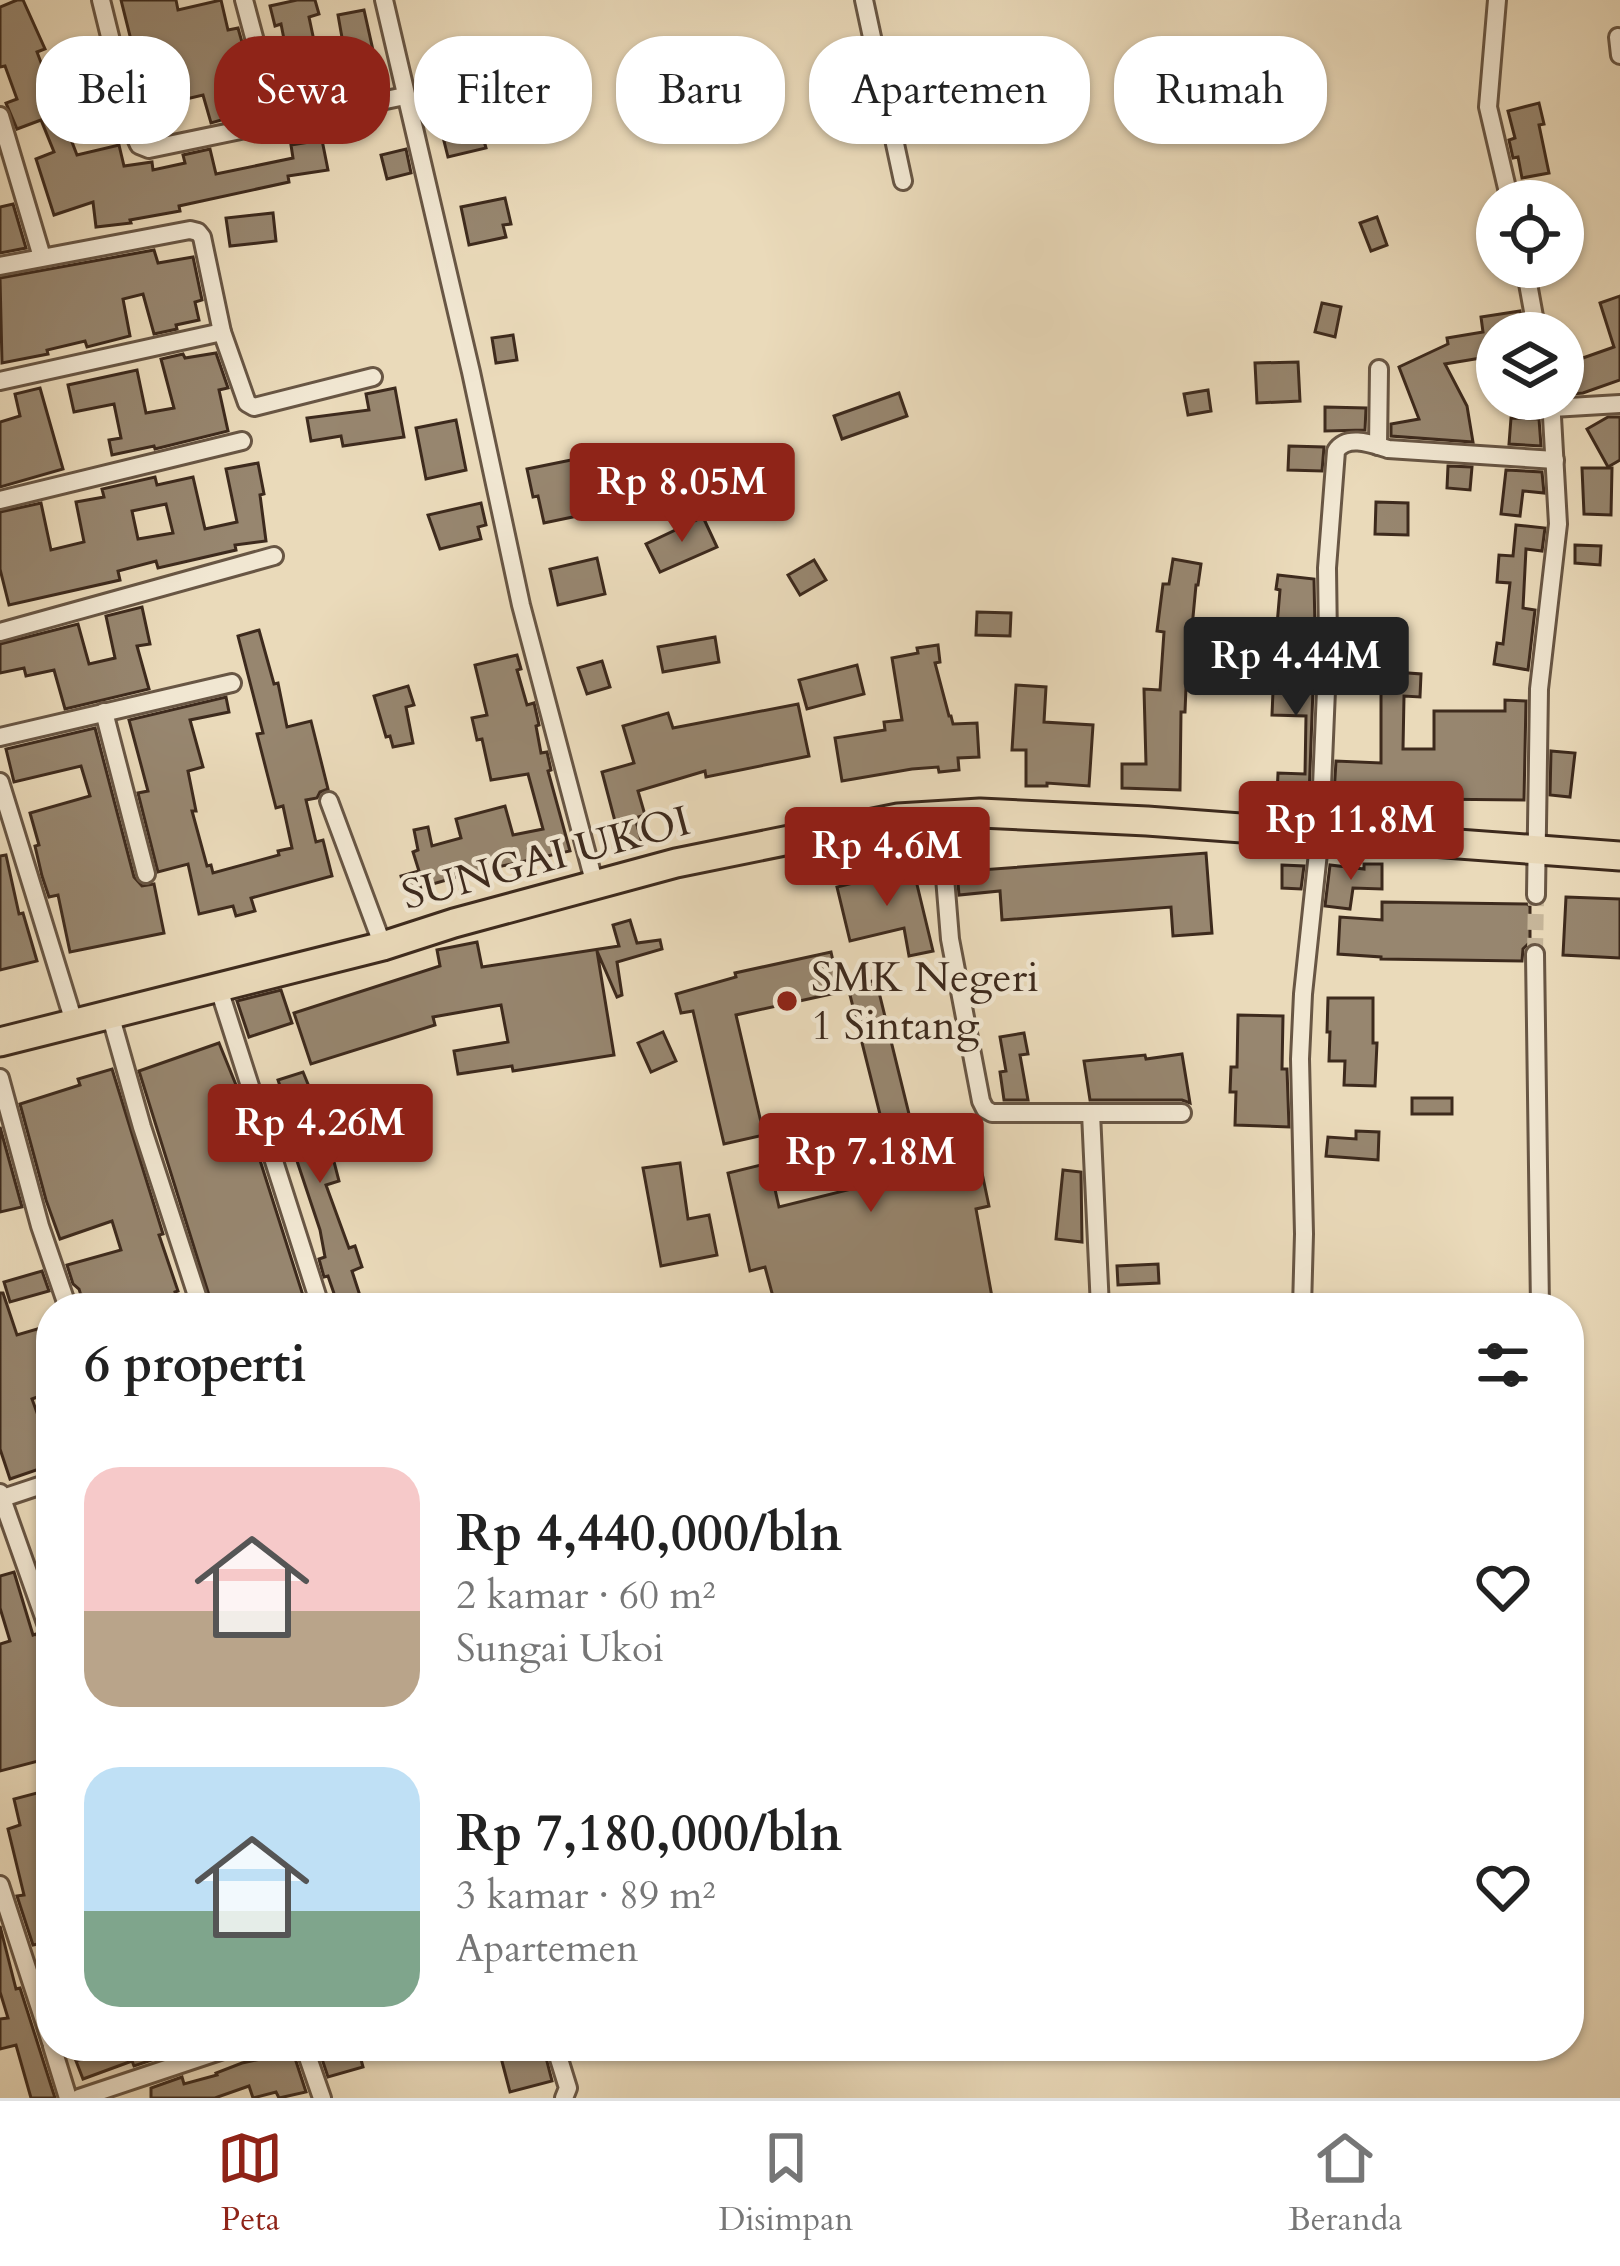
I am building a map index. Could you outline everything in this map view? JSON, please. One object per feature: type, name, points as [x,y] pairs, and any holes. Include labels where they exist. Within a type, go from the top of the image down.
[{"type":"highway","name":"SUNGAI UKOI","points":[[0,1042],[383,946],[676,863],[898,818],[980,813],[1147,821],[1620,856]]},
{"type":"street","points":[[101,0],[140,145],[149,149],[214,136]]},
{"type":"street","points":[[244,0],[254,36]]},
{"type":"street","points":[[384,0],[520,605],[596,885]]},
{"type":"street","points":[[864,0],[903,181]]},
{"type":"street","points":[[1497,0],[1489,107],[1505,180]]},
{"type":"street","points":[[390,99],[405,96]]},
{"type":"street","points":[[0,116],[4,147],[41,257]]},
{"type":"street","points":[[0,266],[198,232],[222,332],[242,394],[254,407],[373,377]]},
{"type":"street","points":[[0,381],[222,332]]},
{"type":"street","points":[[1378,446],[1379,369]]},
{"type":"street","points":[[1584,404],[1620,404]]},
{"type":"street","points":[[1536,895],[1539,689],[1558,524],[1553,420]]},
{"type":"street","points":[[0,500],[242,441]]},
{"type":"street","points":[[1302,1293],[1300,1059],[1320,834],[1334,457],[1338,446],[1347,442],[1555,460]]},
{"type":"street","points":[[0,632],[274,556]]},
{"type":"street","points":[[0,737],[232,682]]},
{"type":"street","points":[[104,712],[146,874]]},
{"type":"street","points":[[0,782],[74,1022]]},
{"type":"street","points":[[329,801],[383,946]]},
{"type":"street","points":[[940,816],[950,939],[985,1109],[992,1113],[1182,1112]]},
{"type":"street","points":[[1535,953],[1540,1293]]},
{"type":"street","points":[[218,986],[315,1293]]},
{"type":"street","points":[[110,1014],[195,1293]]},
{"type":"street","points":[[0,1078],[63,1293]]},
{"type":"street","points":[[1091,1113],[1099,1293]]},
{"type":"street","points":[[36,1486],[1,1497],[36,1595]]},
{"type":"street","points":[[0,1885],[36,1995]]},
{"type":"street","points":[[57,2061],[68,2098]]},
{"type":"street","points":[[181,2061],[182,2065]]},
{"type":"street","points":[[79,2098],[193,2061]]},
{"type":"street","points":[[309,2061],[322,2098]]},
{"type":"street","points":[[560,2061],[568,2088],[564,2098]]},
{"type":"building","points":[[23,0],[39,36],[36,122],[17,129],[6,103],[17,99],[5,66],[0,67],[0,7]]},
{"type":"building","points":[[121,0],[176,0],[178,10],[221,0],[228,30],[238,28],[240,36],[214,36],[214,122],[203,95],[190,98],[190,36],[130,36]]},
{"type":"building","points":[[315,0],[319,14],[309,17],[313,36],[283,36],[270,6]]},
{"type":"building","points":[[364,10],[370,36],[342,36],[338,15]]},
{"type":"building","points":[[1539,103],[1549,173],[1522,178],[1509,140],[1515,138],[1508,111]]},
{"type":"building","points":[[51,144],[73,144],[77,155],[119,145],[124,166],[152,162],[153,170],[185,163],[183,155],[210,149],[216,174],[293,158],[291,145],[323,144],[328,170],[179,206],[180,211],[96,227],[93,202],[54,215],[36,159],[54,152]]},
{"type":"building","points":[[445,144],[485,144],[486,148],[448,157]]},
{"type":"building","points":[[406,149],[411,173],[387,179],[381,155]]},
{"type":"building","points":[[505,198],[511,224],[503,225],[506,237],[469,245],[461,207]]},
{"type":"building","points":[[13,204],[26,248],[0,253],[0,207]]},
{"type":"building","points":[[273,213],[276,241],[230,246],[226,218]]},
{"type":"building","points":[[1377,217],[1387,245],[1371,251],[1360,223]]},
{"type":"building","points":[[154,250],[158,263],[193,257],[202,300],[195,302],[199,320],[154,334],[143,294],[123,299],[130,336],[87,347],[85,341],[2,363],[0,278]]},
{"type":"building","points":[[1620,296],[1620,380],[1584,393],[1584,358],[1614,347],[1600,303]]},
{"type":"building","points":[[1322,303],[1341,307],[1335,337],[1315,332]]},
{"type":"building","points":[[1476,333],[1476,359],[1445,364],[1467,406],[1473,442],[1391,436],[1391,424],[1419,419],[1399,367],[1448,344],[1447,338]]},
{"type":"building","points":[[513,335],[517,360],[496,363],[492,338]]},
{"type":"building","points":[[216,353],[228,388],[219,390],[228,431],[112,455],[109,440],[121,438],[114,404],[74,412],[68,385],[137,370],[146,413],[174,408],[161,359]]},
{"type":"building","points":[[1298,362],[1300,401],[1257,403],[1255,363]]},
{"type":"building","points":[[40,388],[63,469],[0,487],[0,422],[20,416],[15,394]]},
{"type":"building","points":[[395,388],[404,437],[343,446],[341,436],[311,441],[307,418],[369,410],[366,394]]},
{"type":"building","points":[[1208,390],[1211,411],[1188,415],[1184,394]]},
{"type":"building","points":[[899,393],[907,416],[842,439],[834,416]]},
{"type":"building","points":[[1325,407],[1366,408],[1365,430],[1325,431]]},
{"type":"building","points":[[1608,417],[1620,417],[1620,460],[1608,467],[1587,429]]},
{"type":"building","points":[[456,420],[466,470],[426,479],[416,428]]},
{"type":"building","points":[[1511,420],[1539,420],[1541,446],[1509,444]]},
{"type":"building","points":[[1289,446],[1324,447],[1322,471],[1288,470]]},
{"type":"building","points":[[576,459],[587,514],[544,523],[527,469]]},
{"type":"building","points":[[258,463],[266,541],[235,545],[236,550],[158,568],[156,561],[118,571],[120,580],[9,605],[0,569],[0,512],[41,503],[51,550],[84,542],[76,502],[104,497],[102,489],[155,477],[157,485],[193,477],[205,529],[237,522],[226,469]],"holes":[[[166,504],[173,533],[138,539],[132,511]]]},
{"type":"building","points":[[1448,466],[1472,467],[1470,490],[1447,488]]},
{"type":"building","points":[[1582,468],[1612,468],[1611,515],[1584,514]]},
{"type":"building","points":[[1506,470],[1542,472],[1544,493],[1523,491],[1520,516],[1501,514]]},
{"type":"building","points":[[1376,502],[1408,503],[1408,535],[1375,534]]},
{"type":"building","points":[[481,503],[486,525],[478,527],[481,539],[440,549],[428,515]]},
{"type":"building","points":[[703,517],[717,547],[660,572],[646,544]]},
{"type":"building","points":[[1516,525],[1545,528],[1542,551],[1526,549],[1523,608],[1535,610],[1528,670],[1494,664],[1497,643],[1503,644],[1510,583],[1497,582],[1499,555],[1513,556]]},
{"type":"building","points":[[1575,545],[1601,546],[1600,565],[1575,563]]},
{"type":"building","points":[[597,558],[605,594],[558,605],[550,569]]},
{"type":"building","points":[[1173,559],[1201,564],[1191,638],[1191,664],[1195,665],[1192,687],[1186,687],[1185,712],[1181,712],[1180,790],[1122,788],[1122,764],[1146,764],[1144,689],[1160,690],[1164,632],[1157,631],[1163,584],[1169,584]]},
{"type":"building","points":[[814,560],[826,580],[800,595],[788,575]]},
{"type":"building","points":[[1278,575],[1314,579],[1315,629],[1277,625]]},
{"type":"building","points":[[142,607],[150,644],[137,646],[149,689],[65,709],[54,670],[26,676],[24,668],[0,673],[0,644],[78,624],[89,664],[115,658],[106,616]]},
{"type":"building","points":[[977,612],[1011,613],[1010,636],[976,635]]},
{"type":"building","points":[[1341,625],[1369,626],[1367,662],[1351,661],[1352,642],[1341,641]]},
{"type":"building","points":[[259,630],[287,727],[311,721],[328,789],[306,800],[316,842],[323,840],[332,876],[251,898],[255,911],[236,916],[233,906],[199,914],[188,864],[158,872],[138,793],[148,791],[129,720],[226,697],[229,712],[190,720],[203,767],[188,771],[196,811],[192,811],[207,866],[211,865],[213,873],[292,848],[283,806],[276,808],[257,734],[263,733],[238,636]]},
{"type":"building","points":[[715,637],[719,662],[663,672],[658,647]]},
{"type":"building","points":[[938,645],[940,662],[935,663],[949,716],[953,724],[977,723],[979,757],[958,758],[959,770],[912,769],[842,781],[835,738],[885,730],[884,722],[902,720],[892,658]]},
{"type":"building","points":[[517,655],[521,669],[517,670],[527,705],[534,703],[541,753],[547,752],[570,851],[405,892],[401,876],[419,871],[413,852],[418,850],[414,830],[428,827],[432,846],[461,838],[456,819],[505,806],[513,835],[543,829],[528,774],[491,780],[472,718],[487,715],[475,665]]},
{"type":"building","points":[[1282,660],[1314,662],[1309,797],[1277,796],[1278,773],[1305,774],[1306,716],[1272,715],[1273,691],[1281,691]]},
{"type":"building","points":[[602,661],[610,687],[587,694],[578,668]]},
{"type":"building","points":[[857,665],[864,694],[807,709],[799,680]]},
{"type":"building","points":[[1381,671],[1421,674],[1420,697],[1404,696],[1403,749],[1434,749],[1434,711],[1505,711],[1505,700],[1526,701],[1524,800],[1424,799],[1424,808],[1380,805],[1380,796],[1334,794],[1336,761],[1381,763]]},
{"type":"building","points":[[1016,685],[1046,687],[1044,722],[1093,725],[1089,786],[1026,786],[1026,750],[1012,750]]},
{"type":"building","points":[[408,686],[414,705],[406,707],[413,743],[393,747],[374,696]]},
{"type":"building","points":[[798,704],[809,756],[706,777],[705,771],[638,791],[645,815],[635,818],[642,843],[622,848],[602,772],[634,763],[623,726],[668,713],[673,728]]},
{"type":"building","points":[[95,728],[134,877],[142,886],[154,884],[164,933],[70,952],[58,895],[49,897],[42,876],[30,813],[90,796],[81,766],[14,782],[6,749]]},
{"type":"building","points":[[1551,751],[1575,753],[1570,797],[1550,795]]},
{"type":"building","points":[[977,831],[981,870],[1206,853],[1212,933],[1173,936],[1171,907],[1002,920],[1000,891],[959,895],[954,833]]},
{"type":"building","points":[[6,855],[19,914],[23,913],[37,961],[0,970],[0,856]]},
{"type":"building","points":[[1364,864],[1382,864],[1382,889],[1353,888],[1350,909],[1325,906],[1330,865],[1364,869]]},
{"type":"building","points":[[1282,865],[1304,866],[1301,889],[1282,888]]},
{"type":"building","points":[[913,868],[933,951],[909,956],[904,928],[850,941],[837,887]]},
{"type":"building","points":[[1566,897],[1620,899],[1620,958],[1563,955]]},
{"type":"building","points":[[1382,902],[1527,904],[1530,942],[1523,949],[1522,961],[1338,954],[1340,917],[1382,920]]},
{"type":"building","points":[[630,920],[637,943],[660,940],[662,949],[617,962],[622,995],[617,997],[597,951],[614,1055],[513,1071],[512,1066],[458,1074],[454,1051],[508,1042],[501,1005],[433,1017],[435,1025],[311,1064],[294,1013],[440,966],[437,950],[477,942],[482,967],[619,946],[613,925]]},
{"type":"building","points":[[831,952],[840,992],[736,1015],[764,1135],[724,1144],[693,1011],[681,1013],[676,994],[736,977],[735,973]]},
{"type":"building","points":[[876,980],[926,1183],[982,1173],[989,1206],[976,1209],[991,1293],[772,1293],[765,1267],[750,1271],[728,1173],[769,1163],[779,1207],[896,1178],[848,987]]},
{"type":"building","points":[[281,990],[292,1023],[249,1037],[237,1001]]},
{"type":"building","points":[[1328,998],[1373,998],[1375,1086],[1344,1085],[1345,1061],[1329,1061]]},
{"type":"building","points":[[1238,1015],[1283,1016],[1282,1069],[1287,1069],[1289,1127],[1235,1125],[1236,1092],[1230,1092],[1231,1067],[1237,1067]]},
{"type":"building","points":[[663,1032],[676,1061],[651,1072],[638,1043]]},
{"type":"building","points":[[1024,1033],[1028,1054],[1020,1055],[1028,1100],[1004,1100],[1000,1072],[1006,1071],[1000,1037]]},
{"type":"building","points":[[219,1043],[302,1293],[208,1293],[139,1071]]},
{"type":"building","points":[[1182,1054],[1190,1103],[1090,1100],[1084,1061]]},
{"type":"building","points":[[112,1069],[163,1234],[159,1235],[175,1293],[80,1293],[73,1284],[67,1265],[121,1250],[112,1221],[60,1239],[20,1104],[80,1085],[78,1079]]},
{"type":"building","points":[[303,1072],[324,1123],[339,1181],[326,1185],[349,1248],[355,1246],[362,1267],[352,1271],[359,1293],[334,1293],[328,1276],[324,1277],[320,1230],[280,1110],[287,1107],[278,1080]]},
{"type":"building","points":[[1412,1098],[1452,1098],[1452,1114],[1412,1114]]},
{"type":"building","points":[[0,1127],[22,1207],[0,1212]]},
{"type":"building","points":[[1356,1131],[1379,1132],[1378,1160],[1326,1156],[1328,1137],[1356,1139]]},
{"type":"building","points":[[680,1163],[688,1219],[709,1215],[717,1255],[661,1266],[643,1168]]},
{"type":"building","points":[[1063,1170],[1081,1172],[1082,1242],[1056,1239]]},
{"type":"building","points":[[1158,1264],[1159,1283],[1118,1285],[1117,1266]]},
{"type":"building","points":[[42,1271],[49,1291],[10,1302],[4,1282]]},
{"type":"building","points":[[3,1293],[17,1335],[36,1329],[36,1398],[32,1399],[36,1470],[10,1479],[0,1449]]},
{"type":"building","points":[[14,1572],[36,1634],[36,1762],[0,1771],[0,1644],[10,1641],[0,1608],[0,1576]]},
{"type":"building","points":[[36,1793],[33,1945],[17,1896],[24,1895],[8,1829],[20,1825],[14,1799]]},
{"type":"building","points":[[0,1926],[16,1989],[20,1988],[36,2038],[36,2061],[43,2061],[55,2098],[31,2098],[16,2045],[0,2049],[0,2019],[8,2018],[0,1992]]},
{"type":"building","points":[[76,2061],[132,2061],[83,2079]]},
{"type":"building","points":[[296,2061],[306,2092],[253,2098],[249,2086],[215,2098],[151,2098],[151,2088],[182,2077],[184,2084],[217,2075],[242,2063]]},
{"type":"building","points":[[323,2061],[361,2061],[363,2067],[328,2077]]},
{"type":"building","points":[[502,2061],[547,2061],[552,2081],[510,2092]]},
{"type":"tunnel","points":[[1535,954],[1536,895]]},
{"type":"place","name":"SMK Negeri 1 Sintang","points":[[787,1001]]}]
